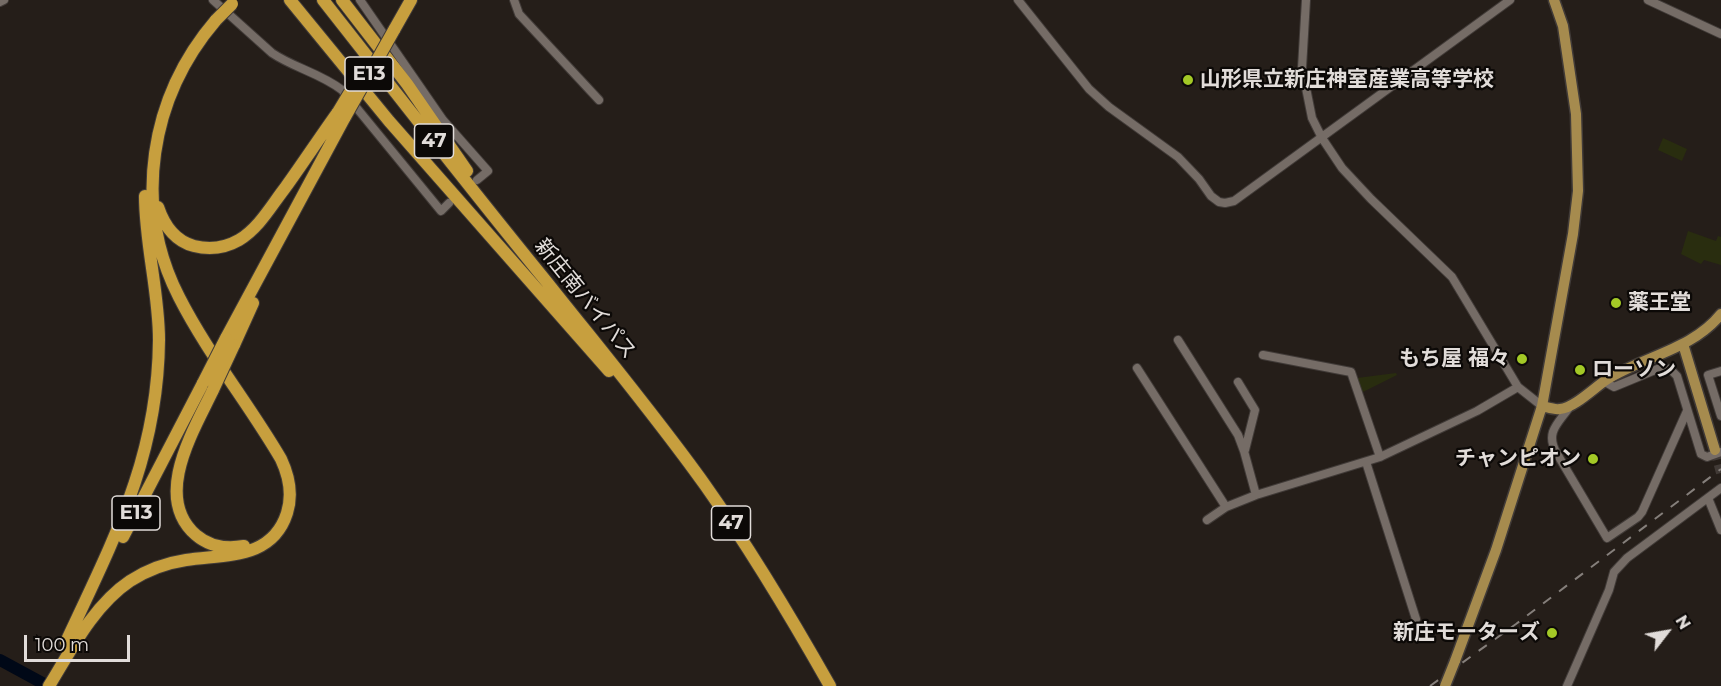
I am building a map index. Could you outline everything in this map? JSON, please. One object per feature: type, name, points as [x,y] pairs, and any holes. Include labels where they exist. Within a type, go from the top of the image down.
[{"type":"highway","points":[[289,0],[389,121],[654,418]]},
{"type":"highway","name":"新庄南バイパス","points":[[322,0],[654,418]]},
{"type":"highway","points":[[342,0],[407,84],[486,196],[580,315],[654,418]]},
{"type":"highway","points":[[392,29],[406,0]]},
{"type":"highway","name":"E13","points":[[42,686],[61,659],[66,642],[208,387],[341,114],[411,0]]},
{"type":"highway","points":[[208,387],[182,460],[177,498],[183,518],[201,539],[221,547],[242,546],[260,539],[273,526],[283,499],[281,479],[267,447],[186,323],[170,294],[151,234],[147,204],[150,174],[159,133],[176,80],[190,53],[214,18],[232,2]]},
{"type":"highway","points":[[150,174],[157,202],[170,231],[182,241],[197,247],[213,249],[229,245],[245,236],[265,215],[341,114]]},
{"type":"highway","points":[[66,642],[130,502],[143,461],[152,418],[159,339],[157,300],[147,234],[150,174]]},
{"type":"highway","points":[[49,686],[61,659],[101,608],[130,581],[153,569],[175,563],[233,555],[255,549],[279,529],[288,510],[290,490],[281,459],[190,317],[168,272],[156,226],[150,174]]},
{"type":"highway","name":"47","points":[[654,418],[727,522],[830,686]]},
{"type":"highway","name":"47","points":[[800,635],[825,686]]},
{"type":"main road","points":[[1444,686],[1511,506],[1542,406],[1573,234],[1578,191],[1575,114],[1563,26],[1554,0]]},
{"type":"main road","points":[[1542,406],[1559,410],[1571,405],[1634,365],[1683,345],[1698,336],[1721,314]]},
{"type":"main road","points":[[1683,345],[1718,451]]},
{"type":"street","points":[[213,0],[283,61],[321,76],[342,90],[441,211],[449,203]]},
{"type":"street","points":[[360,0],[443,120],[488,171],[477,180]]},
{"type":"street","points":[[514,0],[519,14],[599,100]]},
{"type":"street","points":[[1018,0],[1089,89],[1109,107],[1178,157],[1199,179],[1211,196],[1219,202],[1226,203],[1234,201],[1510,0]]},
{"type":"street","points":[[1306,0],[1302,68],[1312,118],[1322,138],[1342,168],[1452,277],[1518,387],[1542,406]]},
{"type":"street","points":[[1648,0],[1721,34]]},
{"type":"street","points":[[1178,340],[1238,435],[1256,495]]},
{"type":"street","points":[[1263,355],[1351,372],[1380,457]]},
{"type":"street","points":[[1137,368],[1226,507]]},
{"type":"street","points":[[1605,382],[1614,387],[1660,368],[1670,369],[1677,376],[1701,454],[1707,457],[1718,451]]},
{"type":"street","points":[[1721,371],[1708,375],[1721,416]]},
{"type":"street","points":[[1238,382],[1256,410],[1244,451]]},
{"type":"street","points":[[1207,520],[1226,507],[1256,495],[1380,457],[1469,415],[1518,387]]},
{"type":"street","points":[[1571,405],[1551,438],[1556,452],[1607,538],[1642,512],[1687,411]]},
{"type":"street","points":[[1366,462],[1416,620]]},
{"type":"street","points":[[1567,686],[1609,590],[1614,572],[1627,558],[1721,488]]},
{"type":"street","points":[[1708,498],[1721,530]]},
{"type":"green space","points":[[1663,138],[1687,149],[1682,161],[1658,150]]},
{"type":"green space","points":[[1688,231],[1716,241],[1718,236],[1721,237],[1721,265],[1704,260],[1701,264],[1681,254]]},
{"type":"green space","points":[[1396,373],[1397,375],[1361,393],[1357,378]]},
{"type":"waterway","points":[[0,660],[48,686]]},
{"type":"tunnel","points":[[1715,450],[1721,473]]},
{"type":"railway","points":[[1430,686],[1721,469]]},
{"type":"place","name":"山形県立新庄神室産業高等学校","points":[[1188,80]]},
{"type":"place","name":"薬王堂","points":[[1616,303]]},
{"type":"place","name":"もち屋 福々","points":[[1522,359]]},
{"type":"place","name":"ローソン","points":[[1580,370]]},
{"type":"place","name":"チャンピオン","points":[[1593,459]]},
{"type":"place","name":"新庄モーターズ","points":[[1552,633]]}]
